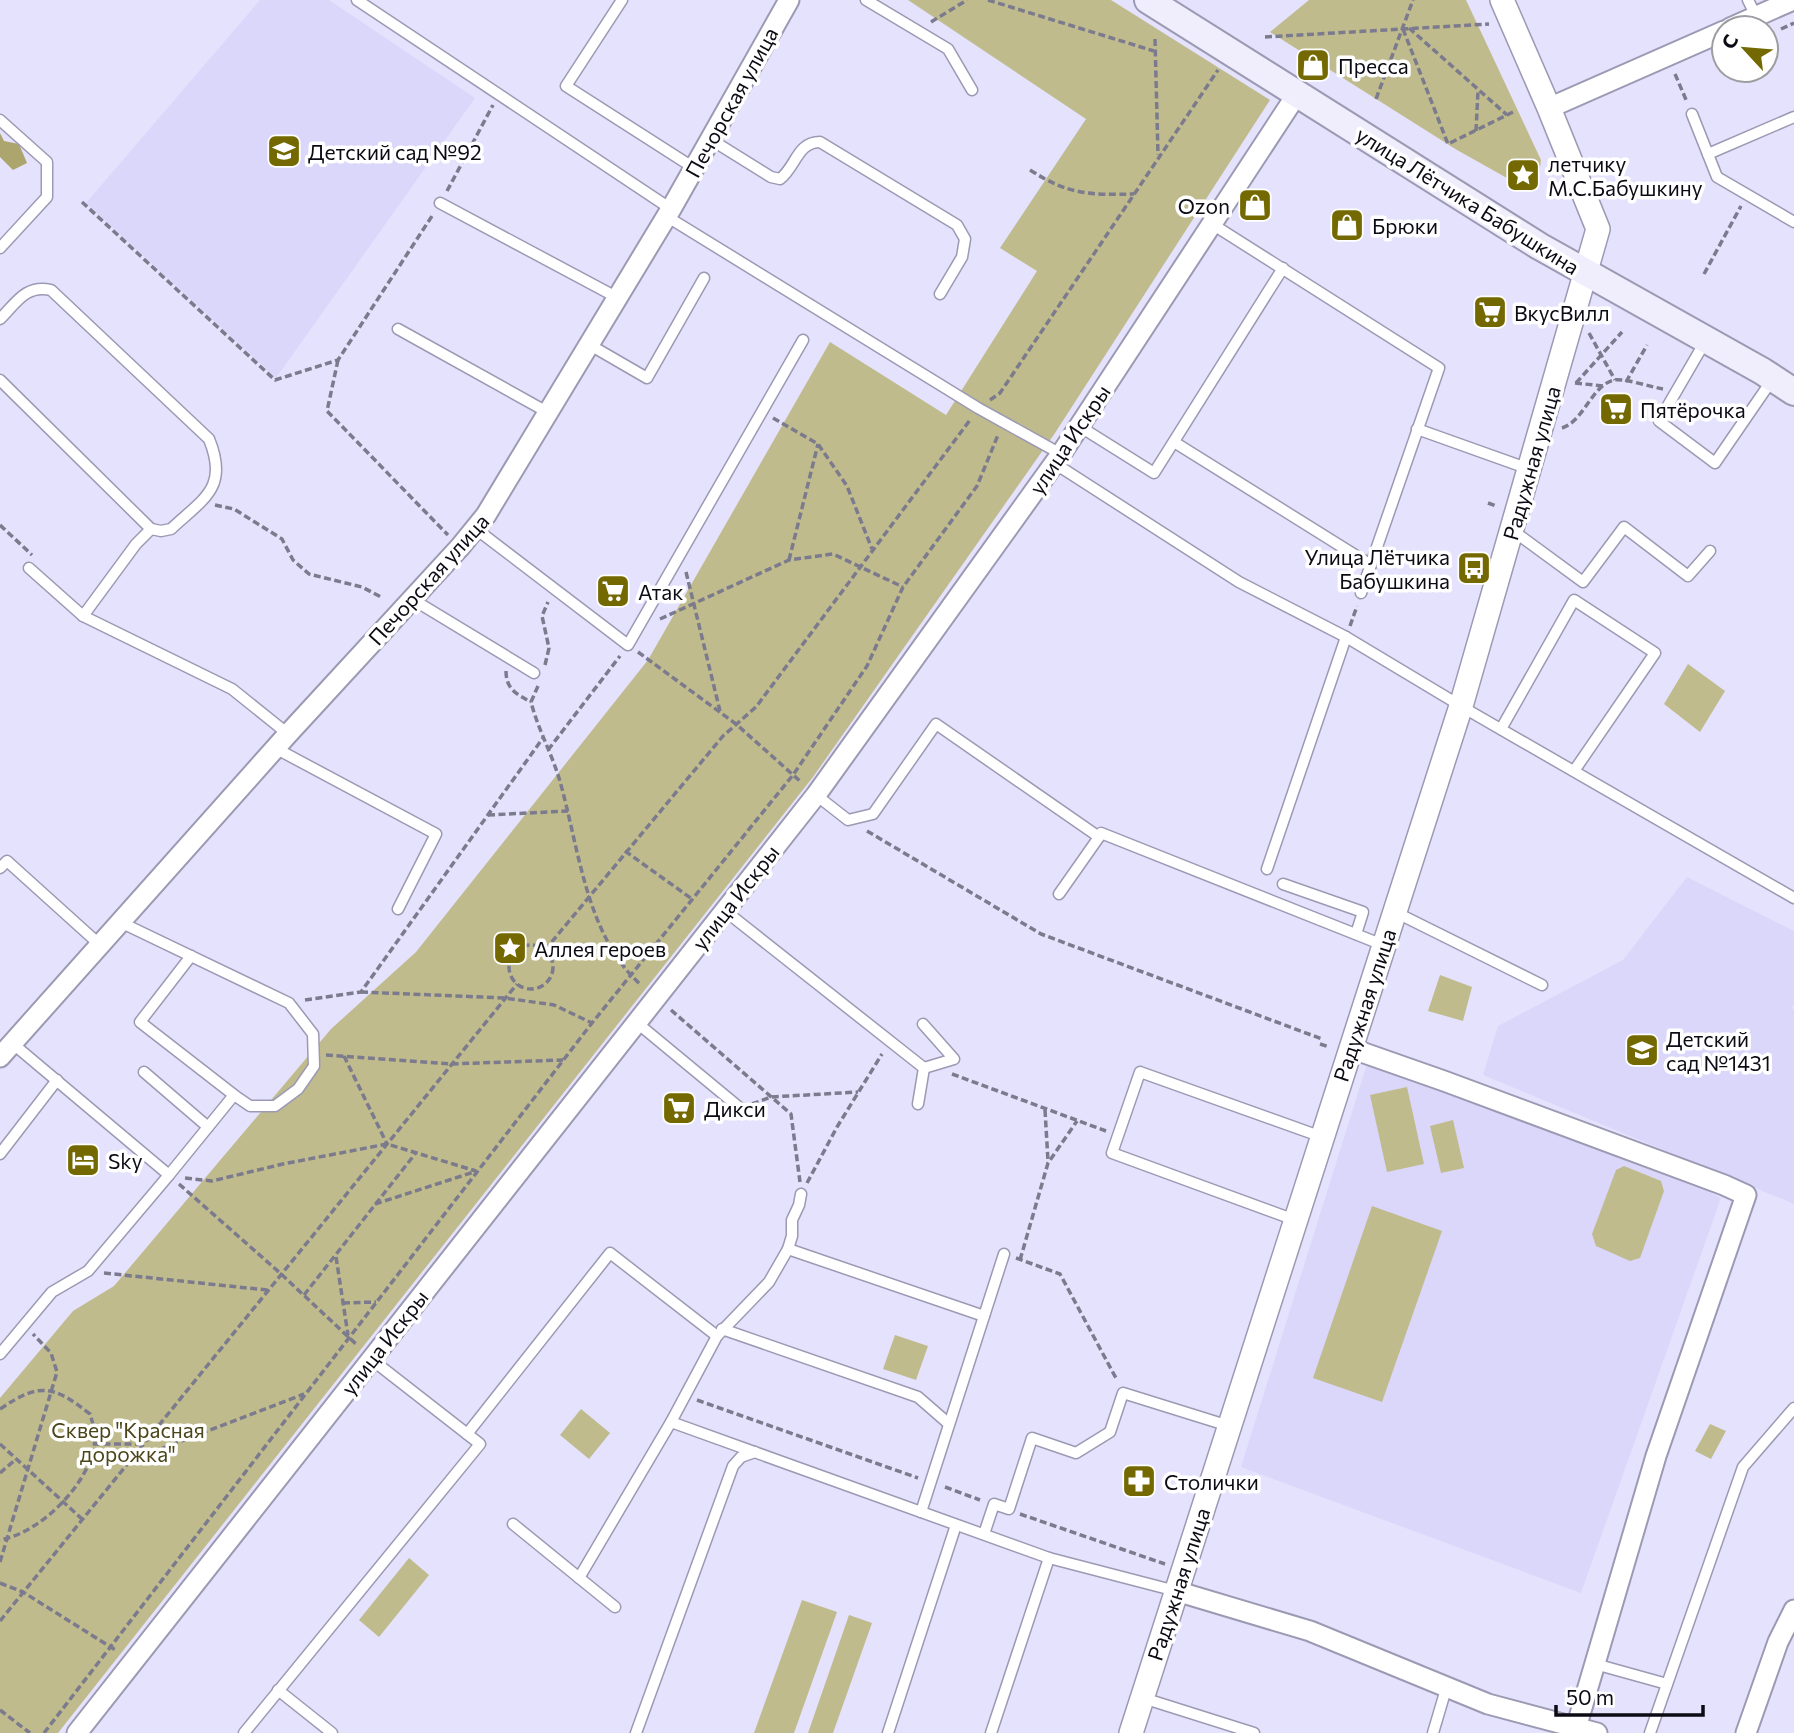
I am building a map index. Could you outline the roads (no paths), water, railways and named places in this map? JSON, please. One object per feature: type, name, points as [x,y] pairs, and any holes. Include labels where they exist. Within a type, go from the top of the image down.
[{"type":"main road","name":"улица Лётчика Бабушкина","points":[[1148,0],[1475,207],[1784,385]]},
{"type":"street","name":"Печорская улица","points":[[6,1050],[486,515],[618,298],[789,0]]},
{"type":"street","name":"Радужная улица","points":[[1131,1733],[1461,706],[1598,229],[1502,0]]},
{"type":"street","points":[[1752,8],[1793,0]]},
{"type":"street","points":[[1549,108],[1710,36]]},
{"type":"street","name":"улица Искры","points":[[77,1733],[816,795],[1079,426],[1297,94]]},
{"type":"street","points":[[1350,1048],[1746,1195],[1656,1456],[1575,1730]]},
{"type":"street","points":[[1179,1581],[1310,1631],[1446,1689],[1575,1730],[1597,1733]]},
{"type":"street","points":[[1746,1733],[1778,1642],[1794,1610]]},
{"type":"lane","points":[[357,0],[499,94],[668,212],[1004,422],[1239,582],[1346,638],[1794,898]]},
{"type":"lane","points":[[622,0],[566,86],[694,168]]},
{"type":"lane","points":[[866,0],[948,49],[972,90]]},
{"type":"lane","points":[[1692,114],[1717,177],[1794,222]]},
{"type":"lane","points":[[1708,154],[1794,117]]},
{"type":"lane","points":[[0,120],[47,162],[47,197],[0,248]]},
{"type":"lane","points":[[710,139],[771,177],[780,179],[787,174],[803,147],[810,142],[820,142],[957,225],[965,239],[962,257],[940,294]]},
{"type":"lane","points":[[440,203],[618,298]]},
{"type":"lane","points":[[1212,224],[1439,368],[1361,593]]},
{"type":"lane","points":[[1079,426],[1154,473],[1283,268]]},
{"type":"lane","points":[[590,345],[647,378],[704,278]]},
{"type":"lane","points":[[0,319],[26,293],[38,287],[51,290],[209,439],[216,458],[218,475],[214,486],[171,529],[150,529],[0,380]]},
{"type":"lane","points":[[398,329],[549,412]]},
{"type":"lane","points":[[476,528],[628,645],[803,340]]},
{"type":"lane","points":[[1706,340],[1659,421],[1715,463],[1784,385]]},
{"type":"lane","points":[[1417,429],[1530,469]]},
{"type":"lane","points":[[1174,442],[1371,565]]},
{"type":"lane","points":[[1512,530],[1583,582],[1624,527],[1688,576],[1710,551]]},
{"type":"lane","points":[[83,617],[150,529]]},
{"type":"lane","points":[[29,568],[83,617],[232,689],[282,741],[436,834],[398,909]]},
{"type":"lane","points":[[412,599],[538,677]]},
{"type":"lane","points":[[1500,729],[1574,600],[1655,653],[1574,771]]},
{"type":"lane","points":[[1267,869],[1346,638]]},
{"type":"lane","points":[[816,795],[848,820],[873,814],[936,724],[1099,837]]},
{"type":"lane","points":[[1059,894],[1101,833],[1384,945]]},
{"type":"lane","points":[[2,861],[99,944]]},
{"type":"lane","points":[[1283,884],[1363,912],[1356,934]]},
{"type":"lane","points":[[724,910],[924,1068]]},
{"type":"lane","points":[[1394,912],[1542,985]]},
{"type":"lane","points":[[120,921],[289,1003],[313,1034],[314,1066],[298,1089],[275,1106],[250,1106],[140,1022],[191,956]]},
{"type":"lane","points":[[635,1022],[740,1108]]},
{"type":"lane","points":[[923,1024],[954,1059],[924,1068]]},
{"type":"lane","points":[[6,1050],[57,1080],[169,1175]]},
{"type":"lane","points":[[918,1104],[924,1068]]},
{"type":"lane","points":[[144,1072],[208,1127]]},
{"type":"lane","points":[[1295,1220],[1112,1153],[1140,1072],[1322,1137]]},
{"type":"lane","points":[[0,1154],[57,1080]]},
{"type":"lane","points":[[0,1354],[52,1292],[88,1271],[234,1095]]},
{"type":"lane","points":[[579,1578],[720,1333],[769,1282],[788,1250],[792,1236],[792,1220],[801,1194]]},
{"type":"lane","points":[[788,1250],[984,1316]]},
{"type":"lane","points":[[467,1434],[610,1253],[720,1333],[918,1397],[949,1424]]},
{"type":"lane","points":[[921,1512],[1004,1254]]},
{"type":"lane","points":[[244,1733],[480,1444],[372,1359]]},
{"type":"lane","points":[[984,1534],[994,1504],[1009,1509],[1032,1438],[1076,1453],[1110,1432],[1123,1393],[1229,1426]]},
{"type":"lane","points":[[1650,1733],[1743,1467],[1794,1408]]},
{"type":"lane","points":[[671,1422],[1049,1558],[1179,1581]]},
{"type":"lane","points":[[636,1733],[733,1466],[741,1457],[755,1452]]},
{"type":"lane","points":[[513,1524],[615,1607]]},
{"type":"lane","points":[[888,1733],[957,1525]]},
{"type":"lane","points":[[991,1733],[1049,1558]]},
{"type":"lane","points":[[1595,1664],[1667,1684]]},
{"type":"lane","points":[[1433,1733],[1446,1689]]},
{"type":"lane","points":[[278,1690],[332,1733]]},
{"type":"lane","points":[[1142,1698],[1254,1733]]},
{"type":"place","name":"Пресса","points":[[1313,65]]},
{"type":"place","name":"Детский сад №92","points":[[284,151]]},
{"type":"place","name":"летчику М.С.Бабушкину","points":[[1523,175]]},
{"type":"place","name":"Ozon","points":[[1255,205]]},
{"type":"place","name":"Брюки","points":[[1347,225]]},
{"type":"place","name":"ВкусВилл","points":[[1490,312]]},
{"type":"place","name":"Пятёрочка","points":[[1616,409]]},
{"type":"place","name":"Улица Лётчика Бабушкина","points":[[1474,568]]},
{"type":"place","name":"Атак","points":[[613,591]]},
{"type":"place","name":"Аллея героев","points":[[510,948]]},
{"type":"place","name":"Детский сад №1431","points":[[1642,1050]]},
{"type":"place","name":"Дикси","points":[[679,1108]]},
{"type":"place","name":"Sky","points":[[83,1160]]},
{"type":"place","name":"Столички","points":[[1139,1481]]},
{"type":"park label","name":"Сквер \"Красная дорожка\"","points":[[128,1441]]}]
